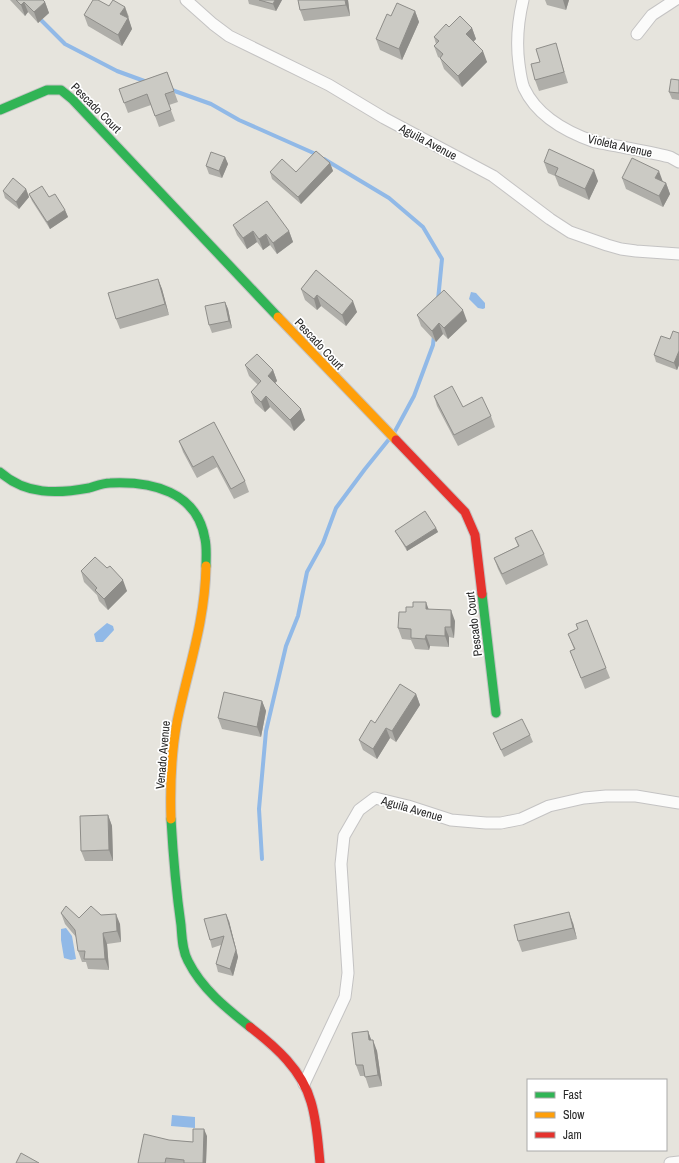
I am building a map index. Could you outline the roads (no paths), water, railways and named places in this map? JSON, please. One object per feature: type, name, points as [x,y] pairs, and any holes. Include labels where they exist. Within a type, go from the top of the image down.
[{"type":"street","name":"Aguila Avenue","points":[[186,0],[229,36],[329,85],[384,118],[493,176],[550,219],[570,232],[621,249],[636,252],[679,254]]},
{"type":"street","name":"Violeta Avenue","points":[[523,0],[518,19],[517,50],[523,86],[532,102],[543,115],[557,125],[580,137],[670,157],[679,162]]},
{"type":"street","points":[[637,34],[652,15],[675,0]]},
{"type":"street","name":"Pescado Court","points":[[0,110],[47,90],[61,90],[72,99],[320,362],[465,512],[475,535],[496,713]]},
{"type":"street","name":"Venado Avenue","points":[[0,472],[4,477],[17,485],[31,490],[60,492],[110,483],[148,484],[159,487],[180,498],[189,506],[199,521],[206,543],[204,608],[181,702],[174,738],[171,775],[170,812],[183,943],[186,958],[189,964],[210,995],[281,1054],[304,1084],[312,1104],[316,1123],[320,1163]]},
{"type":"street","name":"Aguila Avenue","points":[[304,1084],[345,997],[348,973],[341,864],[344,836],[358,810],[375,798],[408,806],[451,820],[501,823],[520,819],[550,806],[584,798],[636,796],[679,803]]},
{"type":"street","points":[[670,1163],[679,1162]]},
{"type":"water","points":[[471,292],[476,293],[485,303],[485,308],[478,308],[469,299]]},
{"type":"water","points":[[107,623],[113,626],[114,630],[103,642],[96,642],[94,634]]},
{"type":"water","points":[[66,928],[72,936],[76,959],[71,960],[64,958],[61,929]]},
{"type":"water","points":[[172,1115],[195,1117],[195,1128],[171,1126]]},
{"type":"waterway","points":[[38,17],[65,44],[117,71],[147,82]]},
{"type":"waterway","points":[[169,89],[211,104],[239,120],[318,155]]},
{"type":"waterway","points":[[324,159],[389,198],[423,227],[442,259],[438,300]]},
{"type":"waterway","points":[[394,433],[414,396],[433,345],[434,335]]},
{"type":"waterway","points":[[262,859],[259,809],[266,731],[286,646],[298,616],[307,572],[323,543],[336,508],[390,438]]}]
